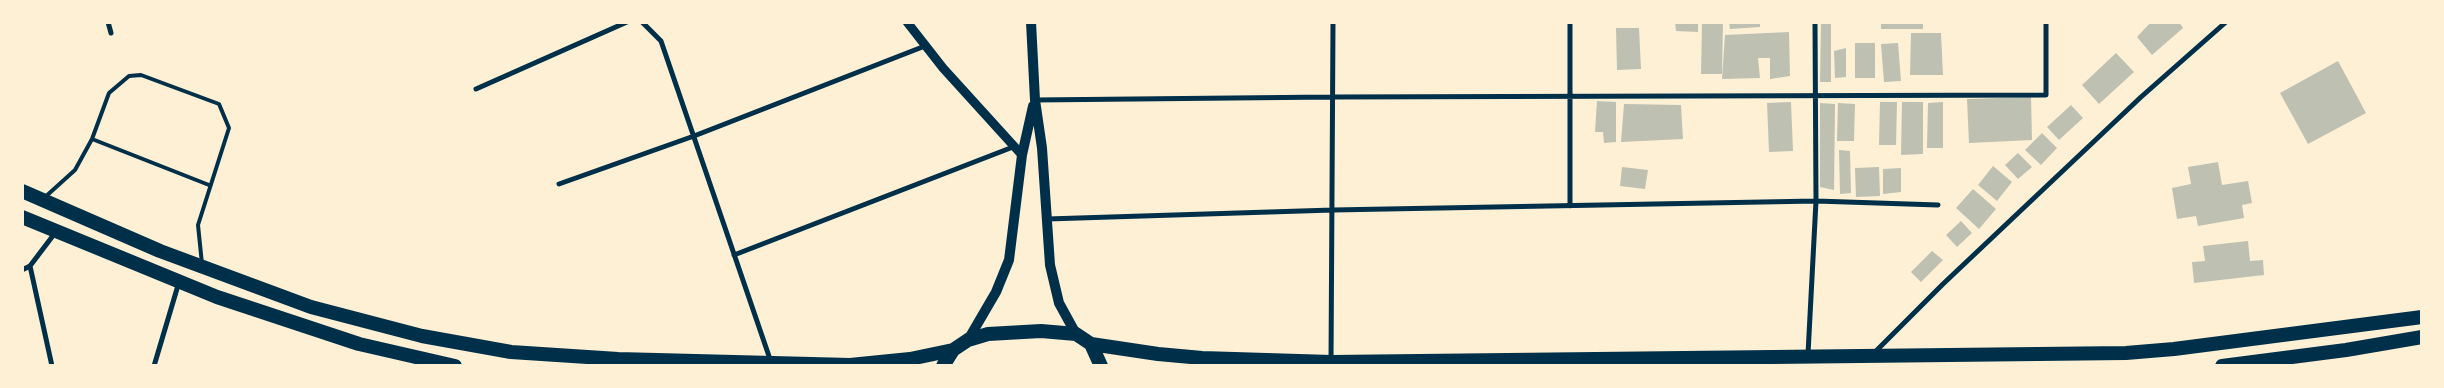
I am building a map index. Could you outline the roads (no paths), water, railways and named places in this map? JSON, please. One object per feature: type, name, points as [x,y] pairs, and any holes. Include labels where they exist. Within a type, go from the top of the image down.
[{"type":"highway","points":[[22,191],[160,251],[311,306],[422,336],[511,352],[618,359],[850,364],[910,359],[953,350],[968,340],[988,334],[1012,331],[1076,334],[1090,344],[1158,354],[1202,358],[1331,362],[1873,354],[2126,353],[2164,350],[2422,317]]},
{"type":"highway","points":[[22,217],[225,300],[359,344],[455,366]]},
{"type":"highway","points":[[2222,366],[2346,350],[2422,337]]},
{"type":"highway","points":[[1090,344],[1101,366]]},
{"type":"highway","points":[[943,366],[953,350]]},
{"type":"main road","points":[[1031,22],[1034,100],[1042,148],[1046,219],[1054,286],[1059,303],[1076,334]]},
{"type":"main road","points":[[968,340],[996,292],[1009,260],[1022,155],[1034,100]]},
{"type":"street","points":[[108,22],[111,33]]},
{"type":"street","points":[[476,89],[627,22]]},
{"type":"street","points":[[642,22],[662,41],[771,362]]},
{"type":"street","points":[[907,22],[925,46],[1022,155]]},
{"type":"street","points":[[1331,362],[1333,210],[1332,22]]},
{"type":"street","points":[[1570,22],[1570,206]]},
{"type":"street","points":[[1808,356],[1816,202],[1815,22]]},
{"type":"street","points":[[1034,100],[1332,97],[1570,98],[2046,95],[2046,22]]},
{"type":"street","points":[[1873,354],[1943,284],[2142,97],[2226,22]]},
{"type":"street","points":[[559,184],[694,136],[925,46]]},
{"type":"street","points":[[734,255],[1013,147]]},
{"type":"street","points":[[1046,219],[1333,210],[1816,202],[1938,205]]},
{"type":"street","points":[[22,270],[30,266],[56,231]]},
{"type":"street","points":[[30,266],[52,366]]},
{"type":"street","points":[[154,366],[179,281]]},
{"type":"lane","points":[[42,200],[75,170],[92,139],[109,93],[129,76],[140,75],[219,104],[229,128],[209,185],[198,225],[202,266]]},
{"type":"lane","points":[[92,139],[209,185]]}]
